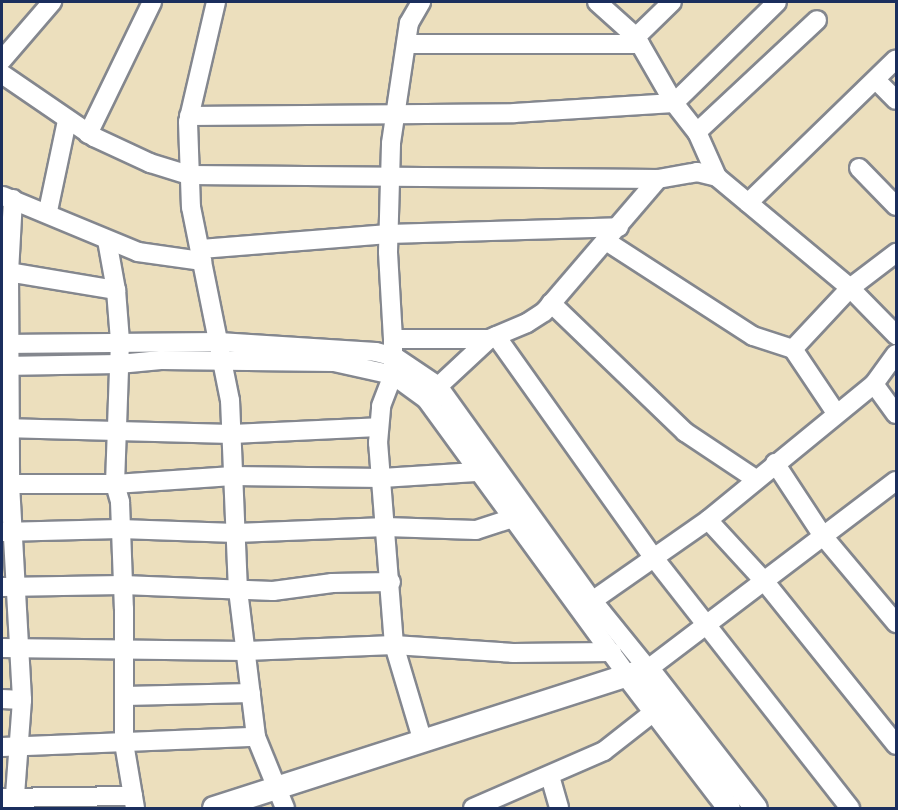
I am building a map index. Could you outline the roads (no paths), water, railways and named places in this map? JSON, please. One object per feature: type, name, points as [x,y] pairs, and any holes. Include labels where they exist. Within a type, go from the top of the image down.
[{"type":"main road","points":[[638,673],[655,711],[730,797],[756,808]]},
{"type":"main road","points":[[214,808],[277,787],[308,781],[423,741],[638,673]]},
{"type":"main road","points":[[638,673],[730,797]]},
{"type":"street","points":[[2,60],[52,2]]},
{"type":"street","points":[[88,134],[152,2]]},
{"type":"street","points":[[216,2],[189,117],[191,207],[221,351],[232,434],[238,590],[256,737],[285,808]]},
{"type":"street","points":[[421,2],[409,23],[395,113],[388,234],[394,357],[378,427],[394,645],[423,741]]},
{"type":"street","points":[[597,2],[638,40],[674,103],[697,132],[717,177]]},
{"type":"street","points":[[406,44],[638,40],[672,2]]},
{"type":"street","points":[[189,117],[514,113],[674,103],[777,2]]},
{"type":"street","points":[[697,132],[817,20]]},
{"type":"street","points":[[748,203],[897,59]]},
{"type":"street","points":[[2,74],[88,134],[150,163],[189,175],[658,179],[680,172],[697,172],[717,177],[850,288],[897,335]]},
{"type":"street","points":[[876,80],[897,100]]},
{"type":"street","points":[[48,212],[67,121]]},
{"type":"street","points":[[859,168],[897,206]]},
{"type":"street","points":[[6,344],[120,340],[334,362],[394,357],[492,337],[527,323],[551,303],[619,227],[658,179]]},
{"type":"street","points":[[107,240],[116,290],[120,340],[115,484],[120,502],[123,585],[124,743],[134,802],[10,802],[9,747],[22,700],[9,648],[5,365],[7,197],[48,212],[107,240],[161,257],[201,255],[388,234],[619,227]]},
{"type":"street","points":[[606,241],[753,336],[793,349],[836,413]]},
{"type":"street","points":[[793,349],[850,288],[897,252]]},
{"type":"street","points":[[5,271],[116,290]]},
{"type":"street","points":[[551,303],[685,432],[754,478]]},
{"type":"street","points":[[432,392],[492,337]]},
{"type":"street","points":[[492,337],[654,558],[850,808]]},
{"type":"street","points":[[5,365],[119,364],[221,351]]},
{"type":"street","points":[[394,357],[432,392],[490,459],[531,528],[638,673]]},
{"type":"street","points":[[586,604],[708,520],[754,478],[874,384],[895,359]]},
{"type":"street","points":[[874,384],[897,414]]},
{"type":"street","points":[[432,392],[476,472],[513,518],[531,528]]},
{"type":"street","points":[[6,428],[116,428],[232,434],[378,427]]},
{"type":"street","points":[[6,484],[115,484],[233,476],[382,477],[476,472],[490,459]]},
{"type":"street","points":[[775,463],[824,536],[897,623]]},
{"type":"street","points":[[638,673],[706,626],[897,482]]},
{"type":"street","points":[[7,532],[120,529],[236,534],[386,526],[476,530],[513,518]]},
{"type":"street","points":[[708,520],[765,582],[897,745]]},
{"type":"street","points":[[8,587],[123,585],[273,591],[332,583],[391,582]]},
{"type":"street","points":[[586,604],[612,652],[638,673]]},
{"type":"street","points":[[9,648],[124,647],[246,651],[394,645],[513,653],[612,652]]},
{"type":"street","points":[[124,696],[250,693]]},
{"type":"street","points":[[2,699],[22,700]]},
{"type":"street","points":[[472,808],[550,776],[612,746],[655,711]]},
{"type":"street","points":[[9,747],[256,737]]},
{"type":"street","points":[[550,776],[559,808]]}]
